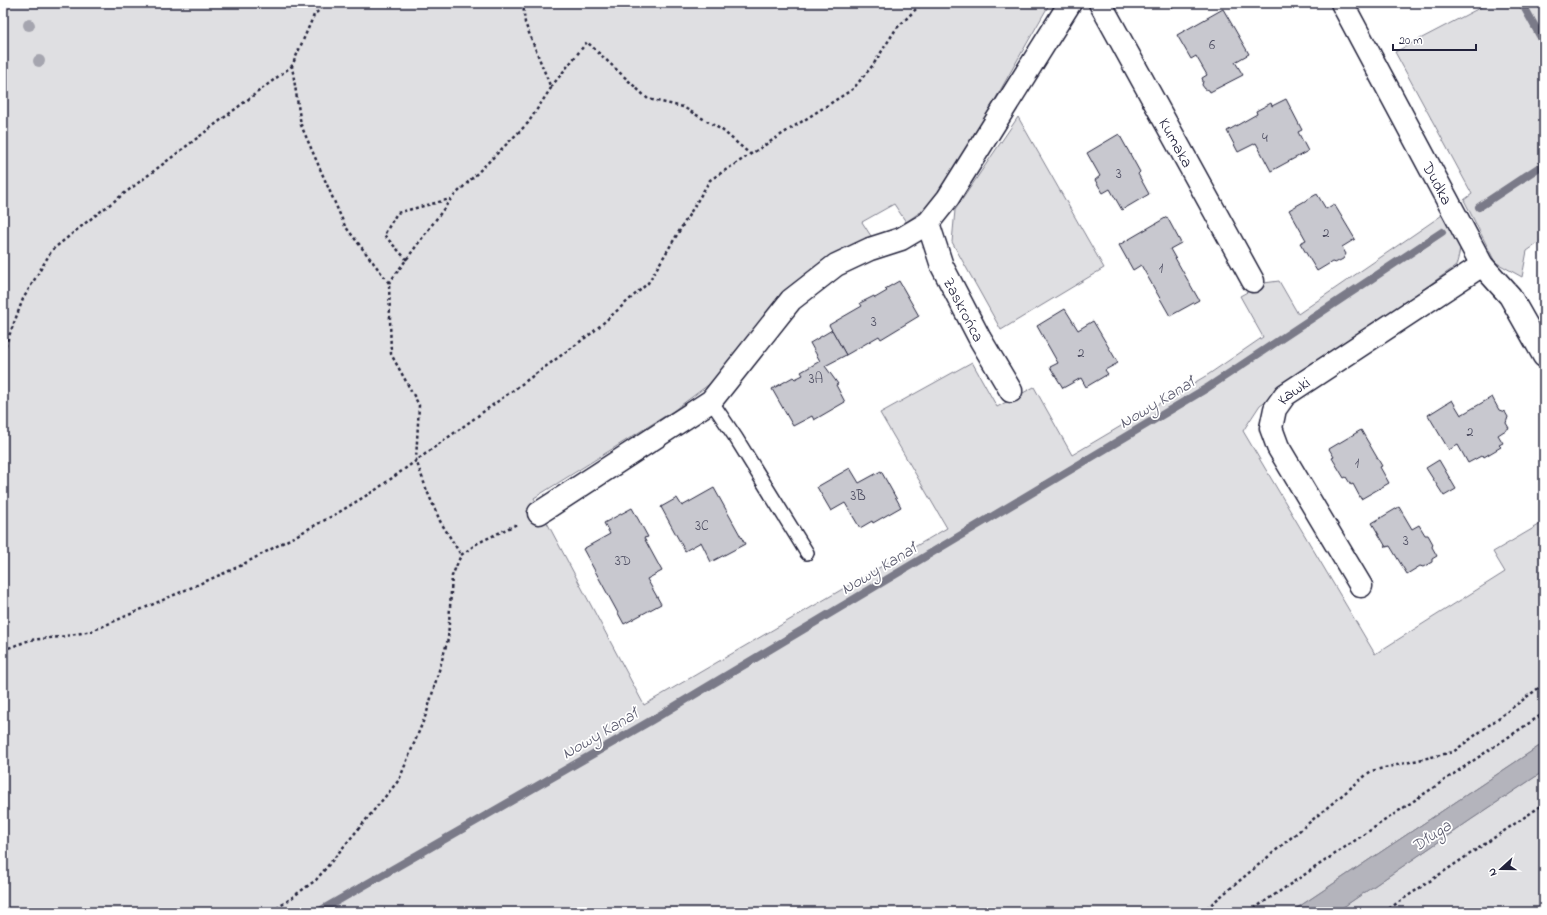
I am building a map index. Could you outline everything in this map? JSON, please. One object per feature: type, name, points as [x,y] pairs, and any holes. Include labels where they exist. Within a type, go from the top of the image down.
[{"type":"street","points":[[539,513],[711,402],[791,300],[836,265],[870,250],[901,240],[928,223],[948,198],[1070,3]]},
{"type":"street","name":"Kumaka","points":[[1100,3],[1253,281]]},
{"type":"street","name":"Dudka","points":[[1342,3],[1482,265],[1510,296],[1544,356]]},
{"type":"street","name":"Zaskrońca","points":[[928,223],[942,266],[980,339],[1011,391]]},
{"type":"street","name":"Kawki","points":[[1361,586],[1278,446],[1271,428],[1275,409],[1285,395],[1482,265]]},
{"type":"lane","points":[[711,402],[736,438],[807,553]]},
{"type":"path","points":[[3,352],[23,299],[52,250],[292,66],[314,15],[327,3]]},
{"type":"path","points":[[523,3],[525,23],[551,88]]},
{"type":"path","points":[[3,650],[30,640],[60,637],[92,631],[238,567],[336,514],[377,489],[592,333],[648,283],[710,180],[853,89],[874,65],[896,29],[922,3]]},
{"type":"path","points":[[389,283],[451,199],[528,123],[551,88],[587,42],[648,99],[683,107],[722,130],[750,154]]},
{"type":"path","points":[[292,66],[301,125],[345,226],[389,283],[391,354],[419,404],[416,460],[440,521],[461,555]]},
{"type":"path","points":[[407,260],[384,235],[397,213],[451,199]]},
{"type":"path","points":[[272,912],[316,880],[399,780],[428,712],[448,639],[452,576],[461,555],[478,543],[539,513]]},
{"type":"path","points":[[1202,912],[1371,771],[1453,752],[1544,684]]},
{"type":"path","points":[[1249,912],[1544,713]]},
{"type":"path","points":[[1384,912],[1544,804]]},
{"type":"shaded area","points":[[3,3],[1050,3],[954,173],[929,206],[906,222],[894,204],[862,222],[871,236],[801,277],[715,380],[673,411],[534,498],[644,705],[947,528],[880,413],[972,362],[997,407],[1034,387],[1072,455],[1209,374],[1263,337],[1240,296],[1264,283],[1279,281],[1298,314],[1448,211],[1460,237],[1460,249],[1456,266],[1260,405],[1243,431],[1375,654],[1505,572],[1493,552],[1544,522],[1544,743],[1291,912],[3,912]]},
{"type":"shaded area","points":[[1489,3],[1544,3],[1544,239],[1527,251],[1522,277],[1495,262],[1464,200],[1472,194],[1395,52]]},
{"type":"shaded area","points":[[1018,117],[1104,268],[1001,330],[952,242],[955,210]]},
{"type":"shaded area","points":[[1544,771],[1544,912],[1336,912],[1472,819]]},
{"type":"water","name":"Długa","points":[[1544,743],[1544,771],[1336,912],[1291,912]]},
{"type":"building","points":[[1169,3],[1181,3],[1172,8]]},
{"type":"building","points":[[1223,9],[1249,54],[1235,62],[1243,75],[1210,92],[1202,85],[1202,78],[1207,75],[1196,56],[1191,59],[1177,35]]},
{"type":"building","points":[[1286,99],[1302,130],[1298,132],[1308,151],[1271,171],[1256,143],[1238,152],[1227,131],[1257,114],[1256,111],[1271,103],[1272,106]]},
{"type":"building","points":[[1119,134],[1140,172],[1138,174],[1149,194],[1122,210],[1110,189],[1103,193],[1095,180],[1100,176],[1087,153]]},
{"type":"building","points":[[1317,194],[1326,209],[1334,204],[1355,239],[1342,247],[1346,254],[1343,259],[1335,263],[1332,262],[1317,271],[1300,243],[1306,240],[1289,210]]},
{"type":"building","points":[[1167,217],[1181,243],[1170,249],[1199,300],[1170,316],[1141,265],[1133,270],[1119,245]]},
{"type":"building","points":[[899,281],[919,316],[881,339],[879,336],[846,355],[829,325],[862,306],[860,303],[874,296],[875,298],[887,291],[885,289]]},
{"type":"building","points":[[1065,309],[1078,330],[1093,321],[1118,363],[1105,370],[1108,374],[1086,387],[1081,378],[1063,388],[1050,367],[1058,363],[1037,326]]},
{"type":"building","points":[[832,330],[846,355],[825,366],[838,384],[836,385],[845,402],[814,420],[812,416],[793,426],[772,389],[793,377],[795,379],[803,375],[801,372],[820,361],[810,343]]},
{"type":"building","points":[[1492,397],[1499,410],[1505,412],[1508,417],[1506,423],[1509,428],[1498,435],[1503,443],[1499,445],[1501,447],[1484,457],[1483,455],[1468,463],[1458,445],[1449,450],[1428,415],[1452,400],[1461,415]]},
{"type":"building","points":[[1361,430],[1382,466],[1380,467],[1389,483],[1361,499],[1353,484],[1351,485],[1346,477],[1344,478],[1332,458],[1334,457],[1329,449]]},
{"type":"building","points":[[1439,460],[1456,489],[1444,496],[1426,468]]},
{"type":"building","points":[[850,468],[859,483],[881,471],[901,507],[873,523],[872,521],[860,528],[845,503],[831,511],[817,487]]},
{"type":"building","points":[[714,488],[745,544],[711,562],[701,542],[685,551],[661,507],[677,498],[682,506]]},
{"type":"building","points":[[1399,507],[1412,529],[1419,525],[1425,535],[1428,535],[1437,556],[1432,559],[1432,562],[1423,567],[1420,566],[1407,574],[1390,546],[1386,547],[1372,523]]},
{"type":"building","points":[[632,508],[648,537],[644,538],[662,571],[647,579],[661,604],[624,624],[583,549],[610,534],[604,523]]},
{"type":"waterway","points":[[1522,3],[1544,43]]},
{"type":"waterway","name":"Nowy Kanał","points":[[1479,207],[1544,164]]},
{"type":"waterway","name":"Nowy Kanał","points":[[318,912],[652,720],[1207,388],[1442,232]]}]
